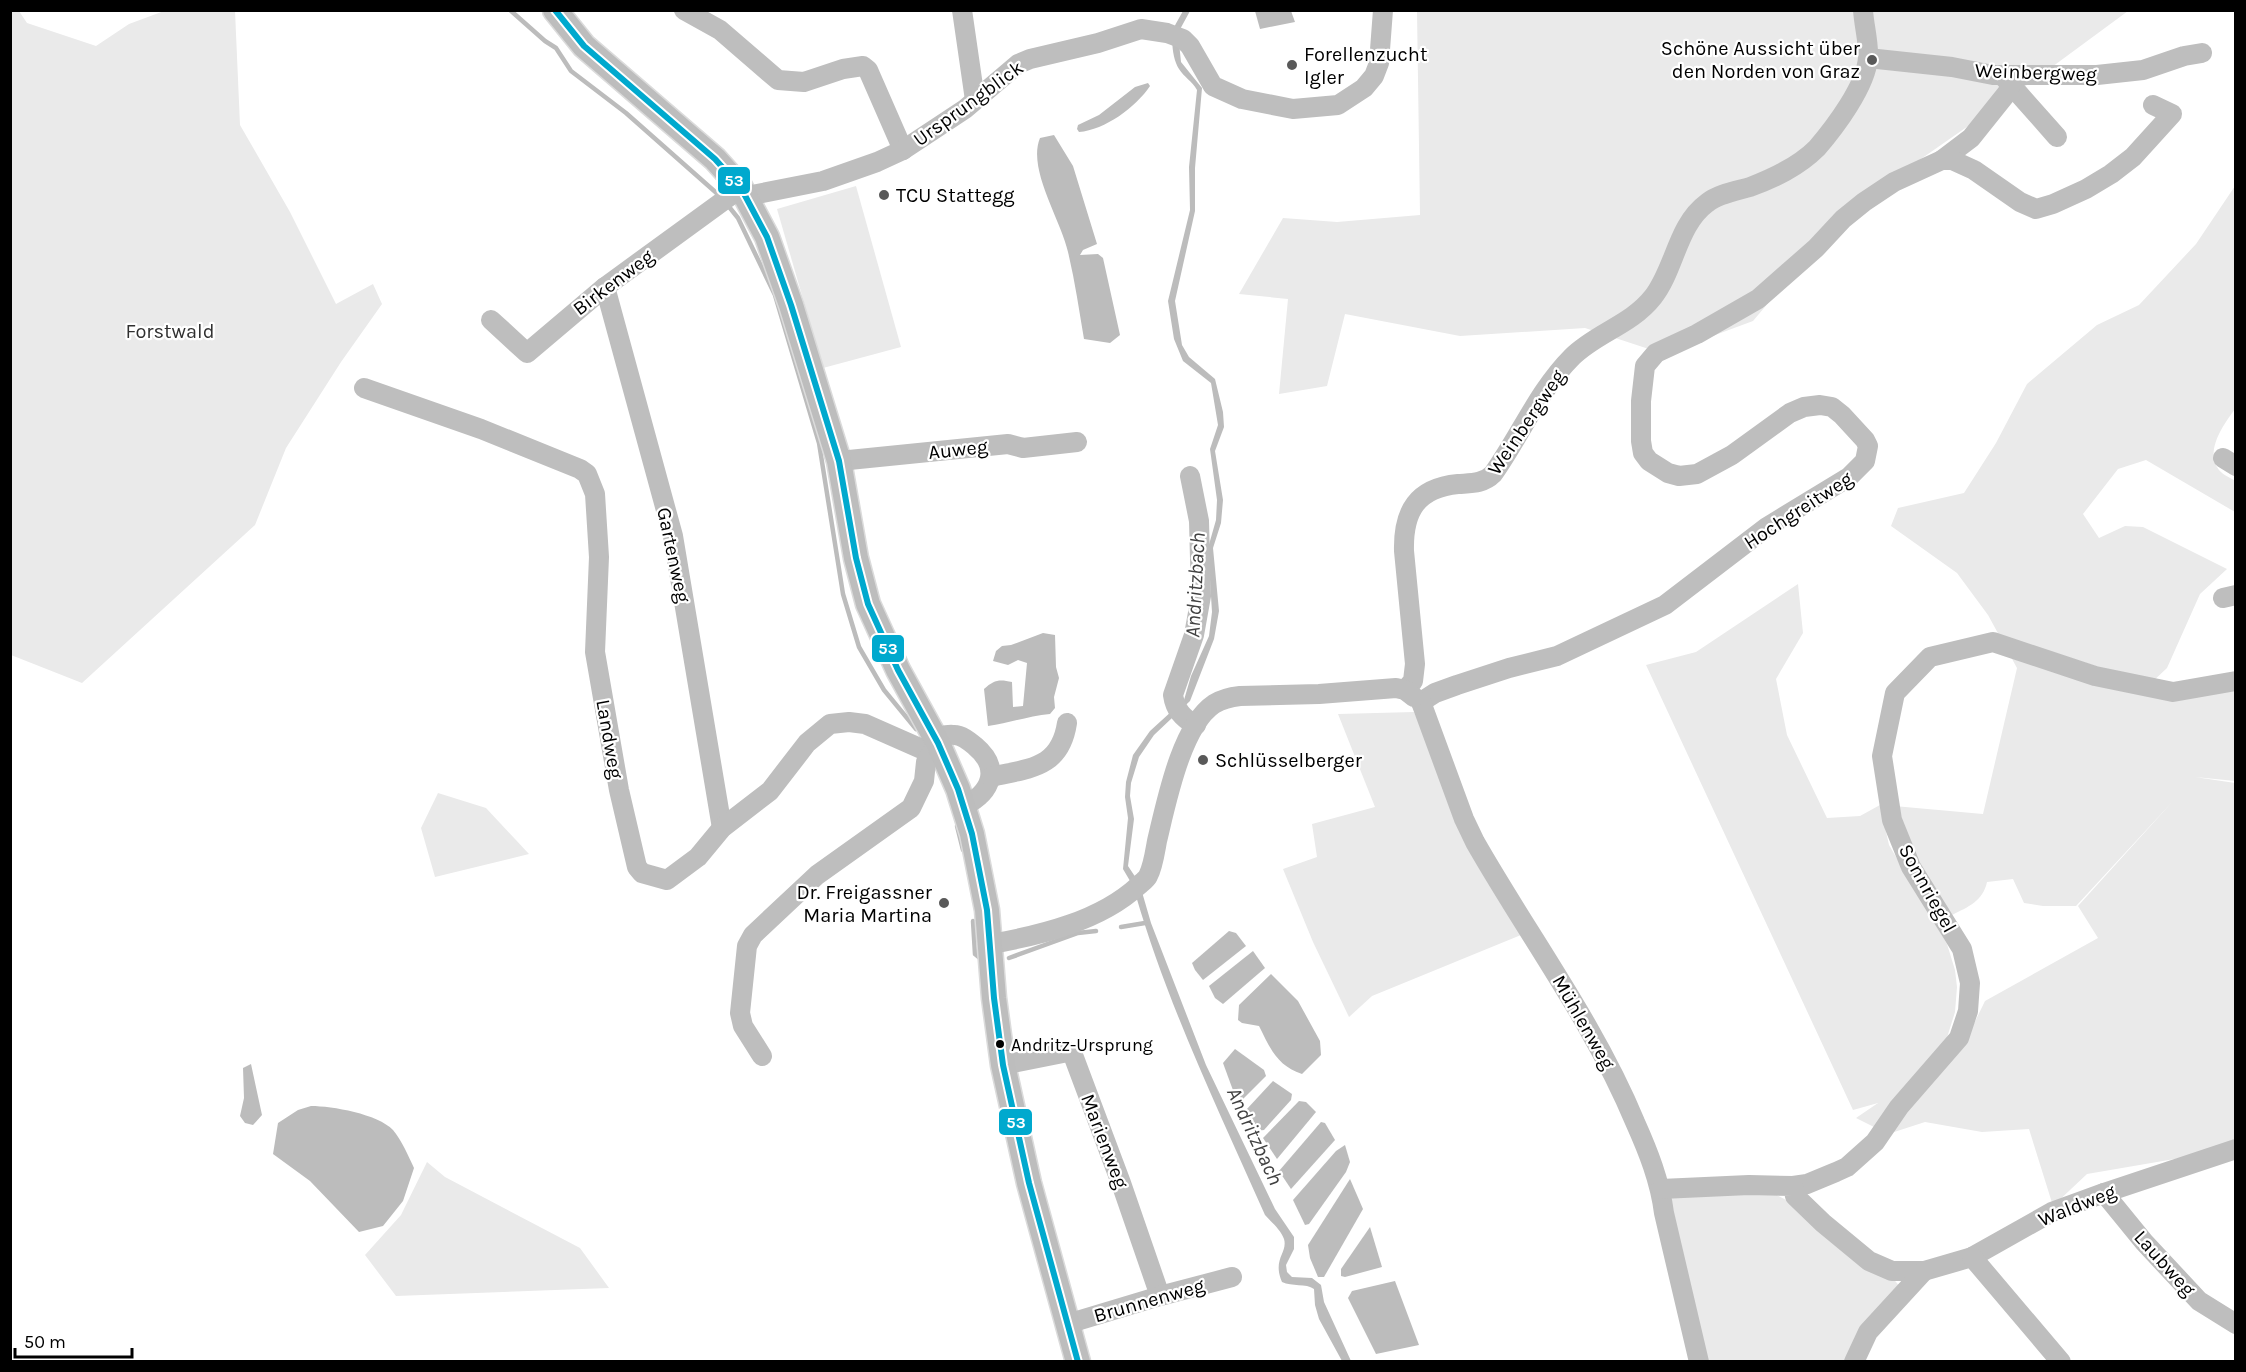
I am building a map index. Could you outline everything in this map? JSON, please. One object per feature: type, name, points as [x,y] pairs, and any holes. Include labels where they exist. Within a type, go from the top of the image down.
[{"type":"main road","points":[[555,10],[584,46],[715,159],[744,192],[767,237],[791,305],[839,461],[857,563],[868,604],[898,670],[937,740],[964,806],[983,884],[1003,1065],[1029,1183],[1078,1362]]},
{"type":"street","points":[[684,10],[720,30],[778,80],[804,82],[843,69],[863,66],[868,70],[903,150]]},
{"type":"street","points":[[962,10],[975,100]]},
{"type":"street","name":"Ursprungblick","points":[[744,192],[824,181],[877,162],[903,150],[965,109],[1018,64],[1141,29],[1175,36],[1190,46],[1213,86],[1242,99],[1293,109],[1338,105],[1364,88],[1374,76],[1379,63],[1383,10]]},
{"type":"street","name":"Weinbergweg","points":[[1413,696],[1415,664],[1404,551],[1404,535],[1410,513],[1425,493],[1434,488],[1483,482],[1493,474],[1563,367],[1588,344],[1614,330],[1638,313],[1654,295],[1666,276],[1686,228],[1707,202],[1776,177],[1809,156],[1825,138],[1855,94],[1864,72],[1868,58],[1863,10]]},
{"type":"street","name":"Weinbergweg","points":[[1868,58],[1952,67],[2006,80],[2143,70],[2184,56],[2202,53]]},
{"type":"street","points":[[2006,80],[2057,137]]},
{"type":"street","name":"Hochgreitweg","points":[[1413,696],[1435,693],[1509,668],[1557,656],[1665,605],[1767,527],[1859,470],[1867,453],[1868,446],[1865,440],[1832,407],[1820,405],[1804,407],[1790,413],[1732,455],[1697,474],[1679,476],[1668,473],[1649,461],[1643,453],[1641,401],[1645,366],[1656,353],[1697,334],[1758,299],[1864,202],[1894,182],[1942,160],[1971,138],[1987,120],[2006,80]]},
{"type":"street","points":[[1942,160],[1952,160],[1974,170],[2020,202],[2036,209],[2085,189],[2111,174],[2133,156],[2172,114],[2153,105]]},
{"type":"street","name":"Birkenweg","points":[[491,320],[527,352],[605,286],[744,192]]},
{"type":"street","name":"Gartenweg","points":[[605,286],[673,536],[722,828]]},
{"type":"street","name":"Landweg","points":[[364,388],[481,429],[580,469],[587,474],[595,494],[599,557],[595,652],[619,790],[637,867],[642,873],[667,880],[698,857],[722,828],[770,791],[807,742],[830,724],[849,722],[865,724],[924,750],[937,740]]},
{"type":"street","name":"Auweg","points":[[839,461],[1008,444],[1023,448],[1077,442]]},
{"type":"street","points":[[991,944],[1027,937],[1107,908],[1125,897],[1148,877],[1168,793],[1186,744],[1184,714],[1173,695],[1174,686],[1194,635],[1201,596],[1199,521],[1190,476]]},
{"type":"street","name":"Sonnriegel","points":[[1793,1186],[1807,1184],[1847,1167],[1875,1142],[1899,1107],[1959,1038],[1968,1011],[1970,983],[1962,949],[1911,867],[1892,820],[1882,756],[1895,693],[1930,657],[1993,642],[2095,676],[2173,692],[2235,681]]},
{"type":"street","points":[[1184,714],[1229,697],[1319,694],[1373,689],[1413,696]]},
{"type":"street","name":"Mühlenweg","points":[[1413,696],[1475,842],[1609,1063],[1637,1125],[1661,1189],[1664,1213],[1699,1362]]},
{"type":"street","points":[[991,777],[1044,764],[1053,757],[1063,743],[1067,723]]},
{"type":"street","points":[[762,1056],[743,1026],[740,1013],[747,946],[753,935],[817,875],[911,808],[924,782],[926,762],[937,740],[956,735],[966,739],[981,752],[992,771],[987,788],[974,801],[964,806]]},
{"type":"street","name":"Marienweg","points":[[1003,1065],[1068,1052],[1073,1055],[1160,1296]]},
{"type":"street","name":"Waldweg","points":[[1793,1186],[1796,1196],[1823,1223],[1869,1261],[1892,1271],[1924,1271],[1972,1257],[2052,1212],[2235,1149]]},
{"type":"street","points":[[1661,1189],[1749,1185],[1793,1186]]},
{"type":"street","name":"Laubweg","points":[[2104,1193],[2144,1242],[2199,1301],[2235,1324]]},
{"type":"street","points":[[1972,1257],[2061,1362]]},
{"type":"street","points":[[1854,1362],[1868,1332],[1924,1271]]},
{"type":"street","name":"Brunnenweg","points":[[1067,1324],[1232,1277]]},
{"type":"green space","name":"Forstwald","points":[[10,11],[19,11],[27,23],[96,46],[129,24],[164,11],[235,11],[240,125],[290,212],[336,304],[373,284],[382,304],[341,362],[286,448],[255,525],[82,683],[11,655]]},
{"type":"green space","points":[[1417,11],[2128,11],[2037,78],[1845,212],[1753,321],[1664,354],[1585,328],[1460,336],[1345,314],[1327,386],[1279,394],[1288,299],[1239,294],[1283,218],[1337,222],[1420,215]]},
{"type":"green space","points":[[856,186],[901,347],[823,368],[777,209]]},
{"type":"green space","points":[[2235,186],[2235,409],[2217,438],[2214,455],[2219,470],[2235,481],[2235,512],[2146,460],[2118,469],[2083,514],[2099,538],[2125,526],[2143,527],[2227,569],[2200,594],[2167,668],[2150,684],[2068,657],[2064,667],[2119,686],[2162,695],[2191,694],[2235,686],[2235,781],[2195,777],[2235,783],[2235,1141],[2192,1156],[2087,1174],[2053,1206],[2029,1129],[1982,1132],[1925,1122],[1888,1134],[1856,1118],[1878,1103],[1853,1110],[1646,665],[1696,652],[1798,584],[1803,633],[1776,679],[1787,735],[1827,818],[1860,816],[1880,805],[1889,845],[1947,944],[1955,970],[1957,987],[1955,1012],[1945,1044],[1915,1076],[1967,1038],[1985,1001],[2098,938],[2078,906],[2174,800],[2076,906],[2043,906],[2024,903],[2013,879],[1987,882],[1982,894],[1974,903],[1952,915],[1947,912],[1918,867],[1894,806],[1983,814],[2017,668],[1988,615],[1957,573],[1891,526],[1898,508],[1964,493],[1996,443],[2027,384],[2097,325],[2139,305],[2196,244]]},
{"type":"green space","points":[[1414,712],[1521,935],[1372,996],[1349,1017],[1313,942],[1283,869],[1317,857],[1312,824],[1375,807],[1338,714]]},
{"type":"green space","points":[[438,793],[486,808],[529,854],[435,877],[421,828]]},
{"type":"green space","points":[[427,1162],[445,1177],[580,1248],[609,1288],[396,1296],[365,1255],[401,1215]]},
{"type":"green space","points":[[1767,1190],[1792,1203],[1890,1275],[1902,1289],[1848,1361],[1706,1361],[1669,1202],[1672,1197]]},
{"type":"shaded area","points":[[1183,11],[1190,11],[1178,33],[1181,62],[1202,88],[1195,168],[1195,211],[1175,301],[1182,345],[1189,357],[1215,379],[1223,412],[1224,427],[1215,451],[1223,500],[1221,523],[1213,548],[1219,611],[1214,639],[1190,701],[1154,735],[1139,757],[1131,783],[1130,796],[1134,819],[1128,866],[1138,881],[1133,886],[1123,869],[1128,818],[1125,797],[1126,782],[1133,755],[1150,731],[1184,700],[1191,676],[1209,636],[1212,612],[1208,548],[1216,520],[1217,500],[1210,449],[1218,425],[1211,383],[1183,361],[1174,339],[1168,301],[1190,210],[1189,167],[1197,90],[1179,69],[1173,51],[1174,29]]},
{"type":"shaded area","points":[[1255,11],[1291,11],[1295,22],[1260,29]]},
{"type":"shaded area","points":[[1148,83],[1150,86],[1137,102],[1119,116],[1099,127],[1079,132],[1078,125],[1099,115],[1135,87]]},
{"type":"shaded area","points":[[1054,135],[1073,166],[1097,244],[1083,250],[1080,255],[1098,254],[1103,258],[1120,335],[1110,343],[1084,339],[1068,252],[1046,195],[1038,164],[1037,150],[1040,138]]},
{"type":"shaded area","points":[[1043,633],[1055,635],[1056,667],[1059,678],[1054,697],[1055,708],[1050,714],[988,726],[984,689],[991,684],[997,681],[1012,682],[1013,707],[1023,706],[1027,663],[1018,660],[1008,665],[993,661],[996,651],[1002,646]]},
{"type":"shaded area","points":[[1142,892],[1151,923],[1206,1065],[1275,1209],[1294,1237],[1294,1249],[1286,1265],[1287,1272],[1292,1277],[1312,1278],[1321,1285],[1324,1302],[1351,1361],[1342,1361],[1319,1319],[1314,1289],[1282,1282],[1279,1262],[1285,1244],[1283,1236],[1265,1215],[1179,1018],[1136,896]]},
{"type":"shaded area","points":[[1229,931],[1236,933],[1246,946],[1203,980],[1192,963]]},
{"type":"shaded area","points":[[1253,951],[1265,968],[1223,1004],[1215,998],[1209,986]]},
{"type":"shaded area","points":[[1271,974],[1298,1001],[1320,1041],[1321,1055],[1302,1074],[1293,1071],[1280,1061],[1259,1026],[1238,1020],[1239,1005]]},
{"type":"shaded area","points":[[1235,1049],[1264,1070],[1266,1076],[1243,1099],[1234,1093],[1223,1063]]},
{"type":"shaded area","points":[[251,1064],[262,1115],[253,1125],[245,1123],[240,1116],[244,1098],[243,1068]]},
{"type":"shaded area","points":[[1273,1081],[1292,1094],[1291,1100],[1264,1130],[1256,1131],[1246,1110]]},
{"type":"shaded area","points":[[1299,1101],[1306,1102],[1316,1112],[1277,1159],[1263,1138]]},
{"type":"shaded area","points":[[311,1106],[342,1109],[366,1115],[386,1124],[405,1148],[414,1168],[403,1201],[383,1226],[359,1232],[310,1181],[273,1154],[278,1123],[298,1110]]},
{"type":"shaded area","points":[[1321,1122],[1325,1123],[1335,1140],[1291,1189],[1279,1171]]},
{"type":"shaded area","points":[[1345,1145],[1350,1162],[1346,1172],[1309,1224],[1305,1225],[1293,1200],[1336,1151]]},
{"type":"shaded area","points":[[1350,1179],[1363,1209],[1324,1277],[1318,1277],[1310,1258],[1308,1245]]},
{"type":"shaded area","points":[[1370,1227],[1382,1267],[1345,1277],[1341,1276],[1341,1269]]},
{"type":"shaded area","points":[[1395,1281],[1419,1345],[1376,1354],[1348,1298],[1352,1291]]},
{"type":"waterway","points":[[510,10],[556,48],[571,71],[626,113],[721,197]]},
{"type":"waterway","points":[[726,203],[738,218],[775,295],[819,443],[843,594],[859,647],[884,690],[916,729]]},
{"type":"waterway","points":[[957,826],[963,850]]},
{"type":"waterway","points":[[973,921],[975,954],[981,959]]},
{"type":"waterway","points":[[1121,927],[1145,923]]},
{"type":"waterway","points":[[1009,958],[1078,933],[1096,931]]},
{"type":"transit line","name":"53","points":[[555,10],[584,46],[715,159],[741,188],[767,237],[791,305],[839,461],[856,558],[868,604],[898,670],[938,743],[958,789],[972,834],[987,910],[994,998],[1003,1065],[1029,1183],[1078,1362]]},
{"type":"place","name":"Schöne Aussicht über den Norden von Graz","points":[[1872,60]]},
{"type":"place","name":"Forellenzucht Igler","points":[[1292,65]]},
{"type":"place","name":"TCU Stattegg","points":[[884,195]]},
{"type":"place","name":"Schlüsselberger","points":[[1203,760]]},
{"type":"place","name":"Dr. Freigassner Maria Martina","points":[[944,903]]},
{"type":"place","name":"Andritz-Ursprung","points":[[1000,1044]]},
{"type":"water label","name":"Andritzbach","points":[[1195,585]]},
{"type":"water label","name":"Andritzbach","points":[[1255,1136]]}]
